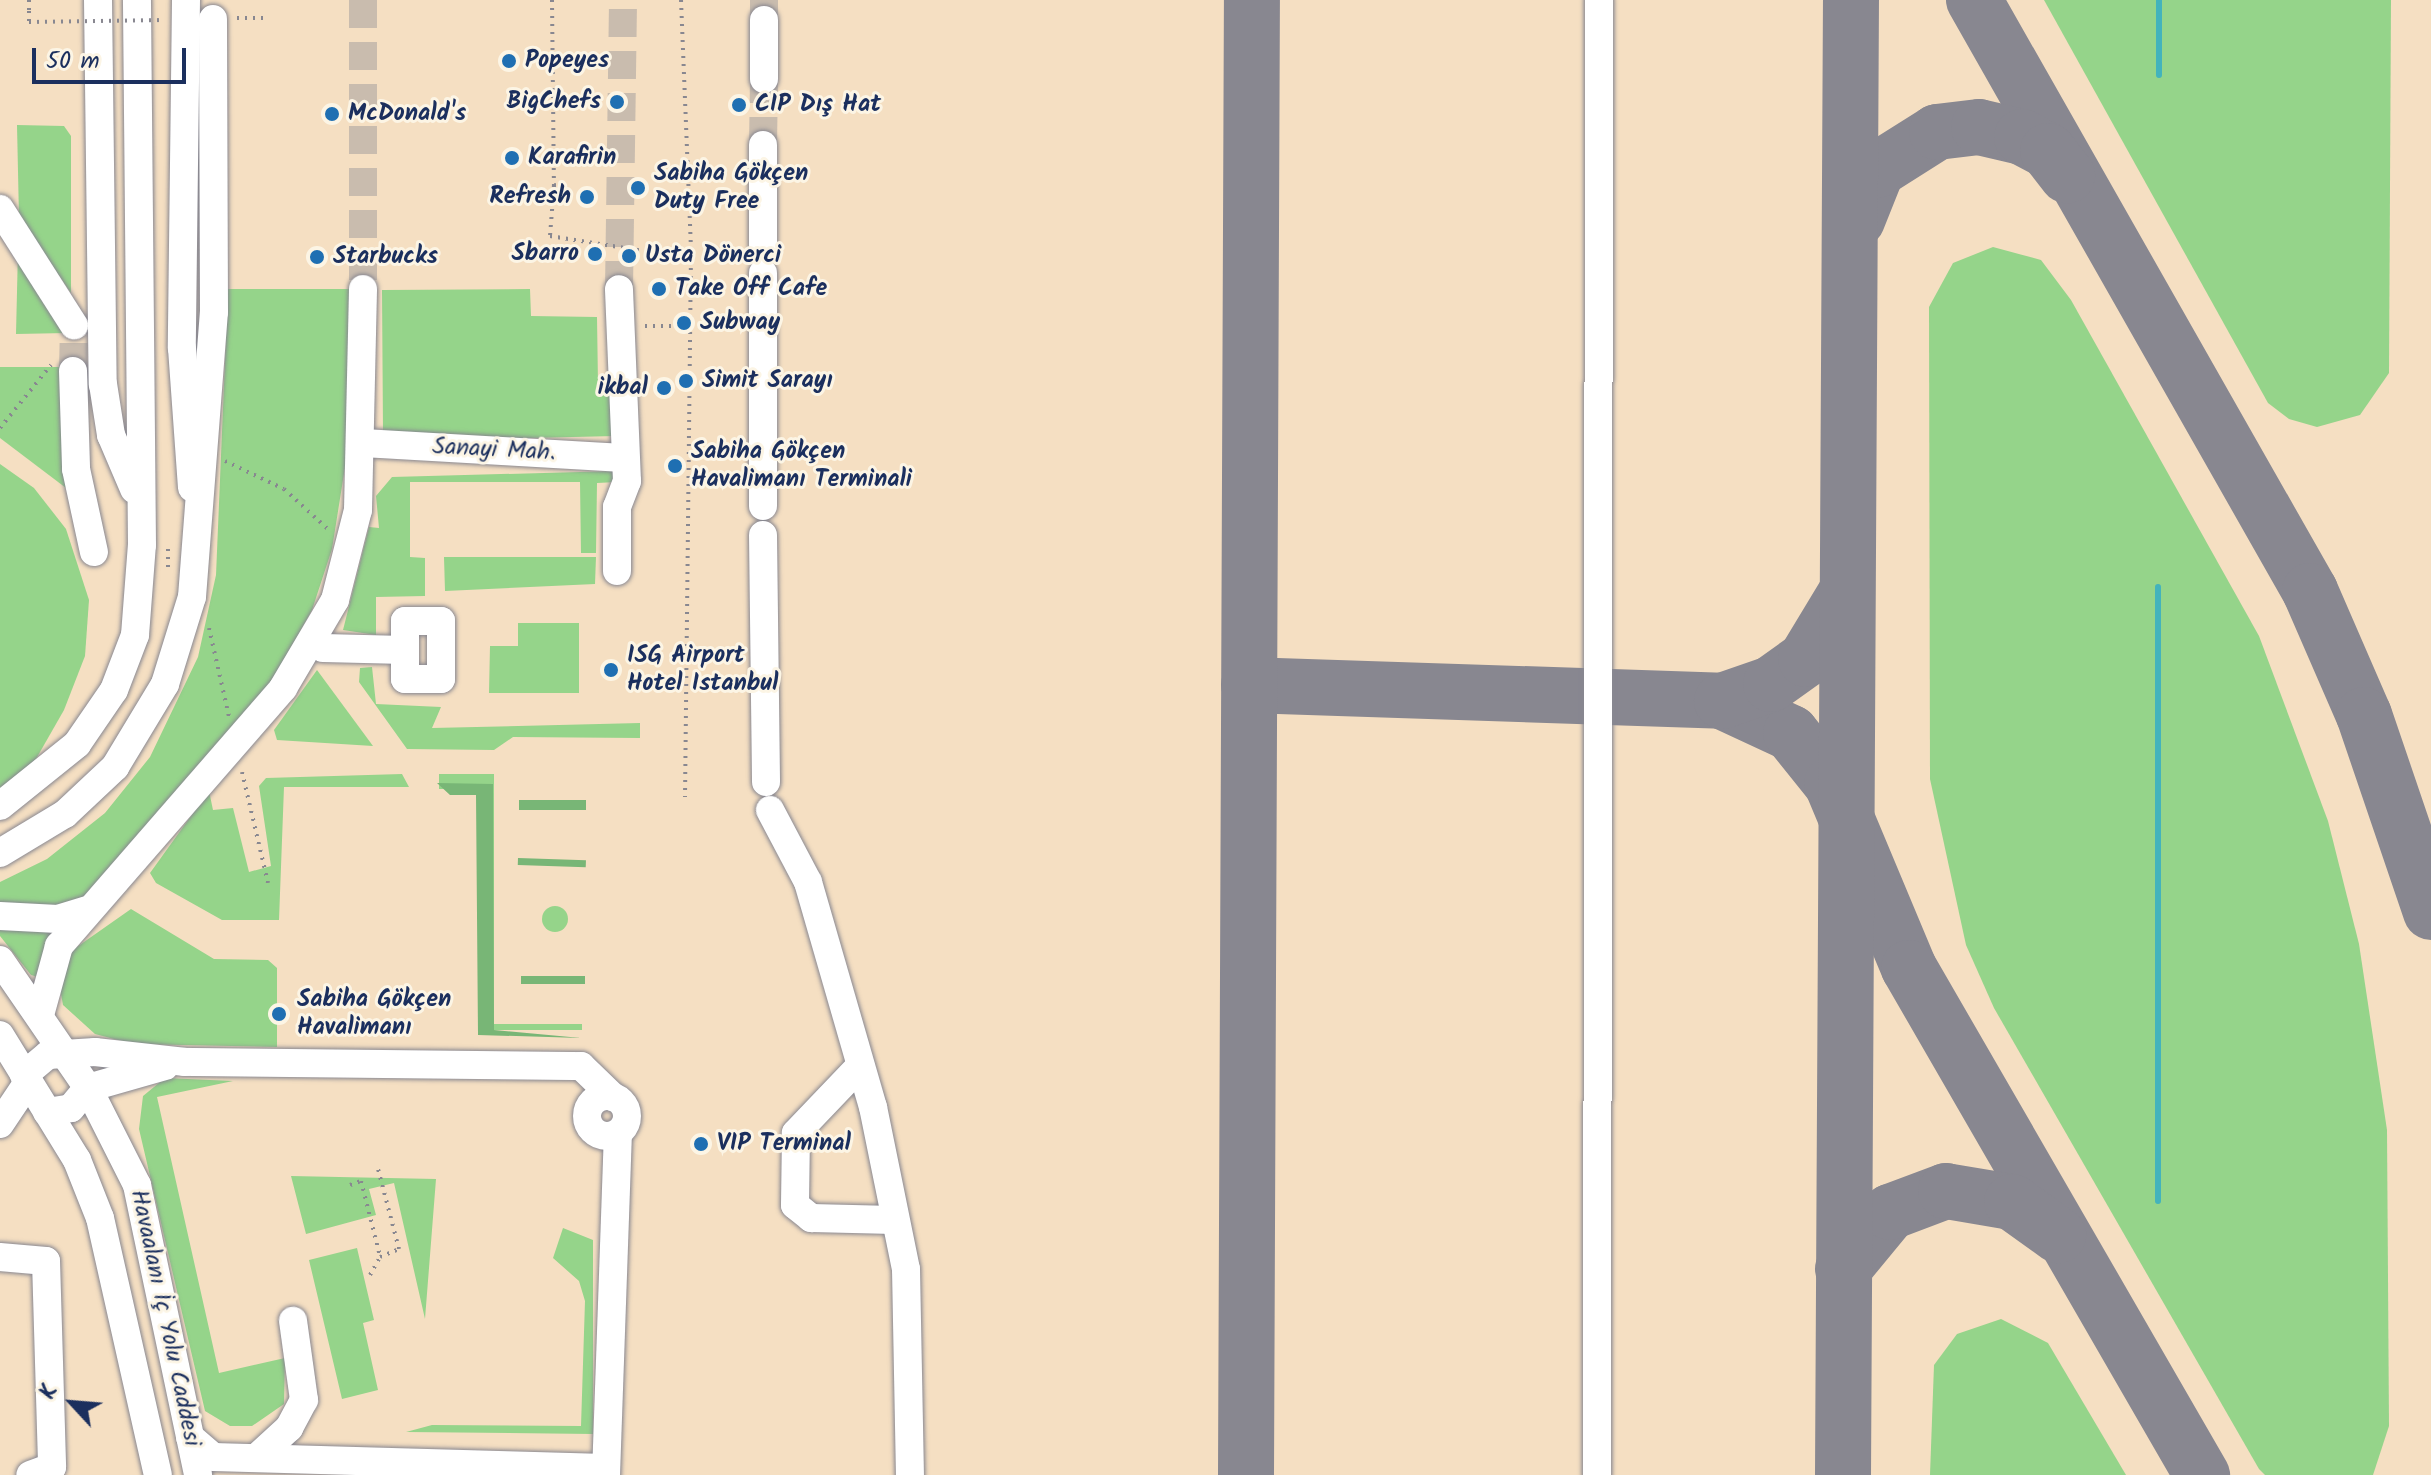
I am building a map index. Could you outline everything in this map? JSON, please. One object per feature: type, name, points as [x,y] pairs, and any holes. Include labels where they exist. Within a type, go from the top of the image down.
[{"type":"street","points":[[98,0],[103,384],[111,435],[141,505]]},
{"type":"street","points":[[0,806],[53,769],[100,715],[127,663],[140,595],[137,0]]},
{"type":"street","points":[[1597,1475],[1599,0]]},
{"type":"street","points":[[0,853],[65,814],[135,740],[177,651],[199,548],[182,348],[206,11]]},
{"type":"street","points":[[764,20],[764,79]]},
{"type":"street","points":[[763,145],[763,506]]},
{"type":"street","points":[[0,209],[74,325]]},
{"type":"street","points":[[40,1015],[59,946],[87,910],[283,688],[335,600],[349,549],[364,443],[363,289]]},
{"type":"street","points":[[617,571],[623,458],[619,289]]},
{"type":"street","points":[[73,371],[76,469],[94,552]]},
{"type":"street","name":"Sanayi Mah.","points":[[364,443],[623,458]]},
{"type":"street","points":[[763,535],[768,796],[808,882],[860,1066],[894,1220],[911,1343],[910,1475]]},
{"type":"street","points":[[323,648],[405,650]]},
{"type":"street","points":[[0,916],[58,919],[87,910]]},
{"type":"street","name":"Havaalanı İç Yolu Caddesi","points":[[0,960],[88,1088],[137,1185],[198,1475]]},
{"type":"street","points":[[0,1124],[12,1059],[67,1054],[185,1062],[581,1066],[613,1097],[593,1103],[587,1118],[602,1136],[618,1133],[606,1472],[213,1457],[190,1437]]},
{"type":"street","name":"Havaalanı İç Yolu Caddesi","points":[[12,1059],[77,1160],[107,1241],[158,1475]]},
{"type":"street","points":[[47,1112],[71,1108],[88,1088],[185,1062]]},
{"type":"street","points":[[860,1066],[796,1133],[795,1205],[811,1218],[894,1220]]},
{"type":"street","points":[[0,1257],[46,1261],[52,1467],[30,1475]]},
{"type":"street","points":[[256,1458],[289,1428],[304,1400],[293,1321]]},
{"type":"path","points":[[29,0],[29,22],[206,11],[268,18]]},
{"type":"path","points":[[552,0],[554,185],[550,236],[644,251]]},
{"type":"path","points":[[681,0],[691,252],[685,797]]},
{"type":"path","points":[[554,185],[561,186]]},
{"type":"path","points":[[645,325],[675,326]]},
{"type":"path","points":[[0,428],[38,376]]},
{"type":"path","points":[[218,458],[284,489],[349,549]]},
{"type":"path","points":[[256,838],[268,883]]},
{"type":"path","points":[[370,1275],[380,1257],[399,1249],[377,1165]]},
{"type":"path","points":[[350,1185],[361,1181],[380,1257]]},
{"type":"green space","points":[[2044,0],[2391,0],[2389,373],[2360,415],[2317,427],[2289,419],[2268,403]]},
{"type":"green space","points":[[17,125],[64,126],[71,136],[71,293],[19,218]]},
{"type":"green space","points":[[1993,247],[2041,260],[2071,300],[2259,636],[2328,821],[2359,944],[2387,1130],[2389,1426],[2373,1475],[2265,1475],[2259,1469],[1994,1008],[1966,945],[1930,779],[1929,307],[1953,263]]},
{"type":"green space","points":[[18,250],[67,333],[16,334]]},
{"type":"green space","points":[[228,289],[353,289],[349,442],[332,549],[312,610],[277,673],[74,949],[131,909],[214,959],[268,960],[277,968],[277,1047],[133,1044],[95,1034],[63,1005],[59,983],[31,975],[0,936],[0,882],[47,859],[105,813],[150,757],[198,657],[216,575]]},
{"type":"green space","points":[[530,289],[531,316],[597,317],[598,384],[614,385],[616,436],[409,441],[383,434],[382,290]]},
{"type":"green space","points":[[0,367],[61,367],[66,488],[0,438]]},
{"type":"green space","points":[[0,464],[34,488],[66,529],[89,600],[85,656],[64,710],[36,759],[0,791]]},
{"type":"green space","points":[[616,471],[617,482],[597,483],[596,553],[581,553],[580,482],[410,482],[410,557],[425,558],[425,596],[376,597],[376,635],[343,630],[369,527],[379,528],[376,496],[392,477]]},
{"type":"green space","points":[[444,557],[596,557],[595,584],[445,591]]},
{"type":"green space","points":[[518,623],[579,623],[579,693],[489,693],[490,646],[518,646]]},
{"type":"green space","points":[[372,667],[376,704],[441,707],[432,728],[640,723],[640,738],[513,737],[494,750],[407,749],[359,682],[360,668]]},
{"type":"green space","points":[[317,670],[373,746],[277,740],[274,730]]},
{"type":"green space","points":[[402,774],[409,787],[284,787],[279,920],[222,920],[156,883],[150,873],[209,791],[213,810],[233,808],[249,872],[271,866],[259,786],[266,778]]},
{"type":"green space","points":[[439,774],[494,774],[494,1024],[582,1024],[582,1030],[479,1030],[479,789],[439,789]]},
{"type":"green space","points":[[437,783],[493,784],[494,1030],[581,1038],[478,1035],[476,795],[450,795]]},
{"type":"green space","points":[[519,800],[586,800],[586,810],[519,810]]},
{"type":"green space","points":[[518,858],[586,860],[586,867],[518,865]]},
{"type":"green space","points":[[555,906],[564,910],[568,919],[564,928],[555,932],[546,928],[542,919],[546,910]]},
{"type":"green space","points":[[521,976],[585,976],[585,984],[521,984]]},
{"type":"green space","points":[[165,1078],[233,1081],[157,1097],[219,1373],[285,1358],[284,1404],[252,1426],[230,1426],[205,1411],[139,1129],[143,1096]]},
{"type":"green space","points":[[291,1176],[436,1179],[425,1319],[394,1183],[369,1189],[376,1215],[306,1234]]},
{"type":"green space","points":[[563,1228],[593,1240],[593,1434],[406,1432],[432,1425],[581,1426],[585,1301],[579,1281],[553,1258]]},
{"type":"green space","points":[[357,1248],[374,1320],[363,1323],[378,1390],[342,1399],[309,1260]]},
{"type":"green space","points":[[2001,1319],[2048,1343],[2126,1475],[1930,1475],[1934,1365],[1957,1334]]},
{"type":"waterway","points":[[2159,0],[2159,75]]},
{"type":"waterway","points":[[2158,587],[2158,1201]]},
{"type":"taxiway","points":[[1246,1475],[1252,0]]},
{"type":"taxiway","points":[[1843,1475],[1851,0]]},
{"type":"taxiway","points":[[1974,0],[2310,591],[2364,715],[2431,912]]},
{"type":"taxiway","points":[[1857,220],[1877,170],[1937,132],[1979,127],[2022,137],[2048,151],[2067,175]]},
{"type":"taxiway","points":[[1722,701],[1771,684],[1806,659],[1847,591]]},
{"type":"taxiway","points":[[1249,685],[1722,701],[1791,733],[1832,784],[1909,968],[2202,1475]]},
{"type":"taxiway","points":[[1843,1269],[1890,1212],[1946,1191],[2012,1202],[2058,1235]]},
{"type":"tunnel","points":[[363,0],[363,289]]},
{"type":"tunnel","points":[[619,289],[623,0]]},
{"type":"tunnel","points":[[764,0],[764,20]]},
{"type":"tunnel","points":[[763,145],[764,79]]},
{"type":"tunnel","points":[[73,371],[74,325]]},
{"type":"place","name":"Popeyes","points":[[509,61]]},
{"type":"place","name":"BigChefs","points":[[617,102]]},
{"type":"place","name":"CIP Dış Hat","points":[[739,105]]},
{"type":"place","name":"McDonald's","points":[[332,114]]},
{"type":"place","name":"Karafirin","points":[[512,158]]},
{"type":"place","name":"Sabiha Gökçen Duty Free","points":[[638,188]]},
{"type":"place","name":"Refresh","points":[[587,197]]},
{"type":"place","name":"Sbarro","points":[[595,254]]},
{"type":"place","name":"Usta Dönerci","points":[[629,256]]},
{"type":"place","name":"Starbucks","points":[[317,257]]},
{"type":"place","name":"Take Off Cafe","points":[[659,289]]},
{"type":"place","name":"Subway","points":[[684,323]]},
{"type":"place","name":"Simit Sarayı","points":[[686,381]]},
{"type":"place","name":"ikbal","points":[[664,388]]},
{"type":"place","name":"Sabiha Gökçen Havalimanı Terminali","points":[[675,466]]},
{"type":"place","name":"ISG Airport Hotel Istanbul","points":[[611,670]]},
{"type":"place","name":"Sabiha Gökçen Havalimanı","points":[[279,1014]]},
{"type":"place","name":"VIP Terminal","points":[[701,1144]]}]
